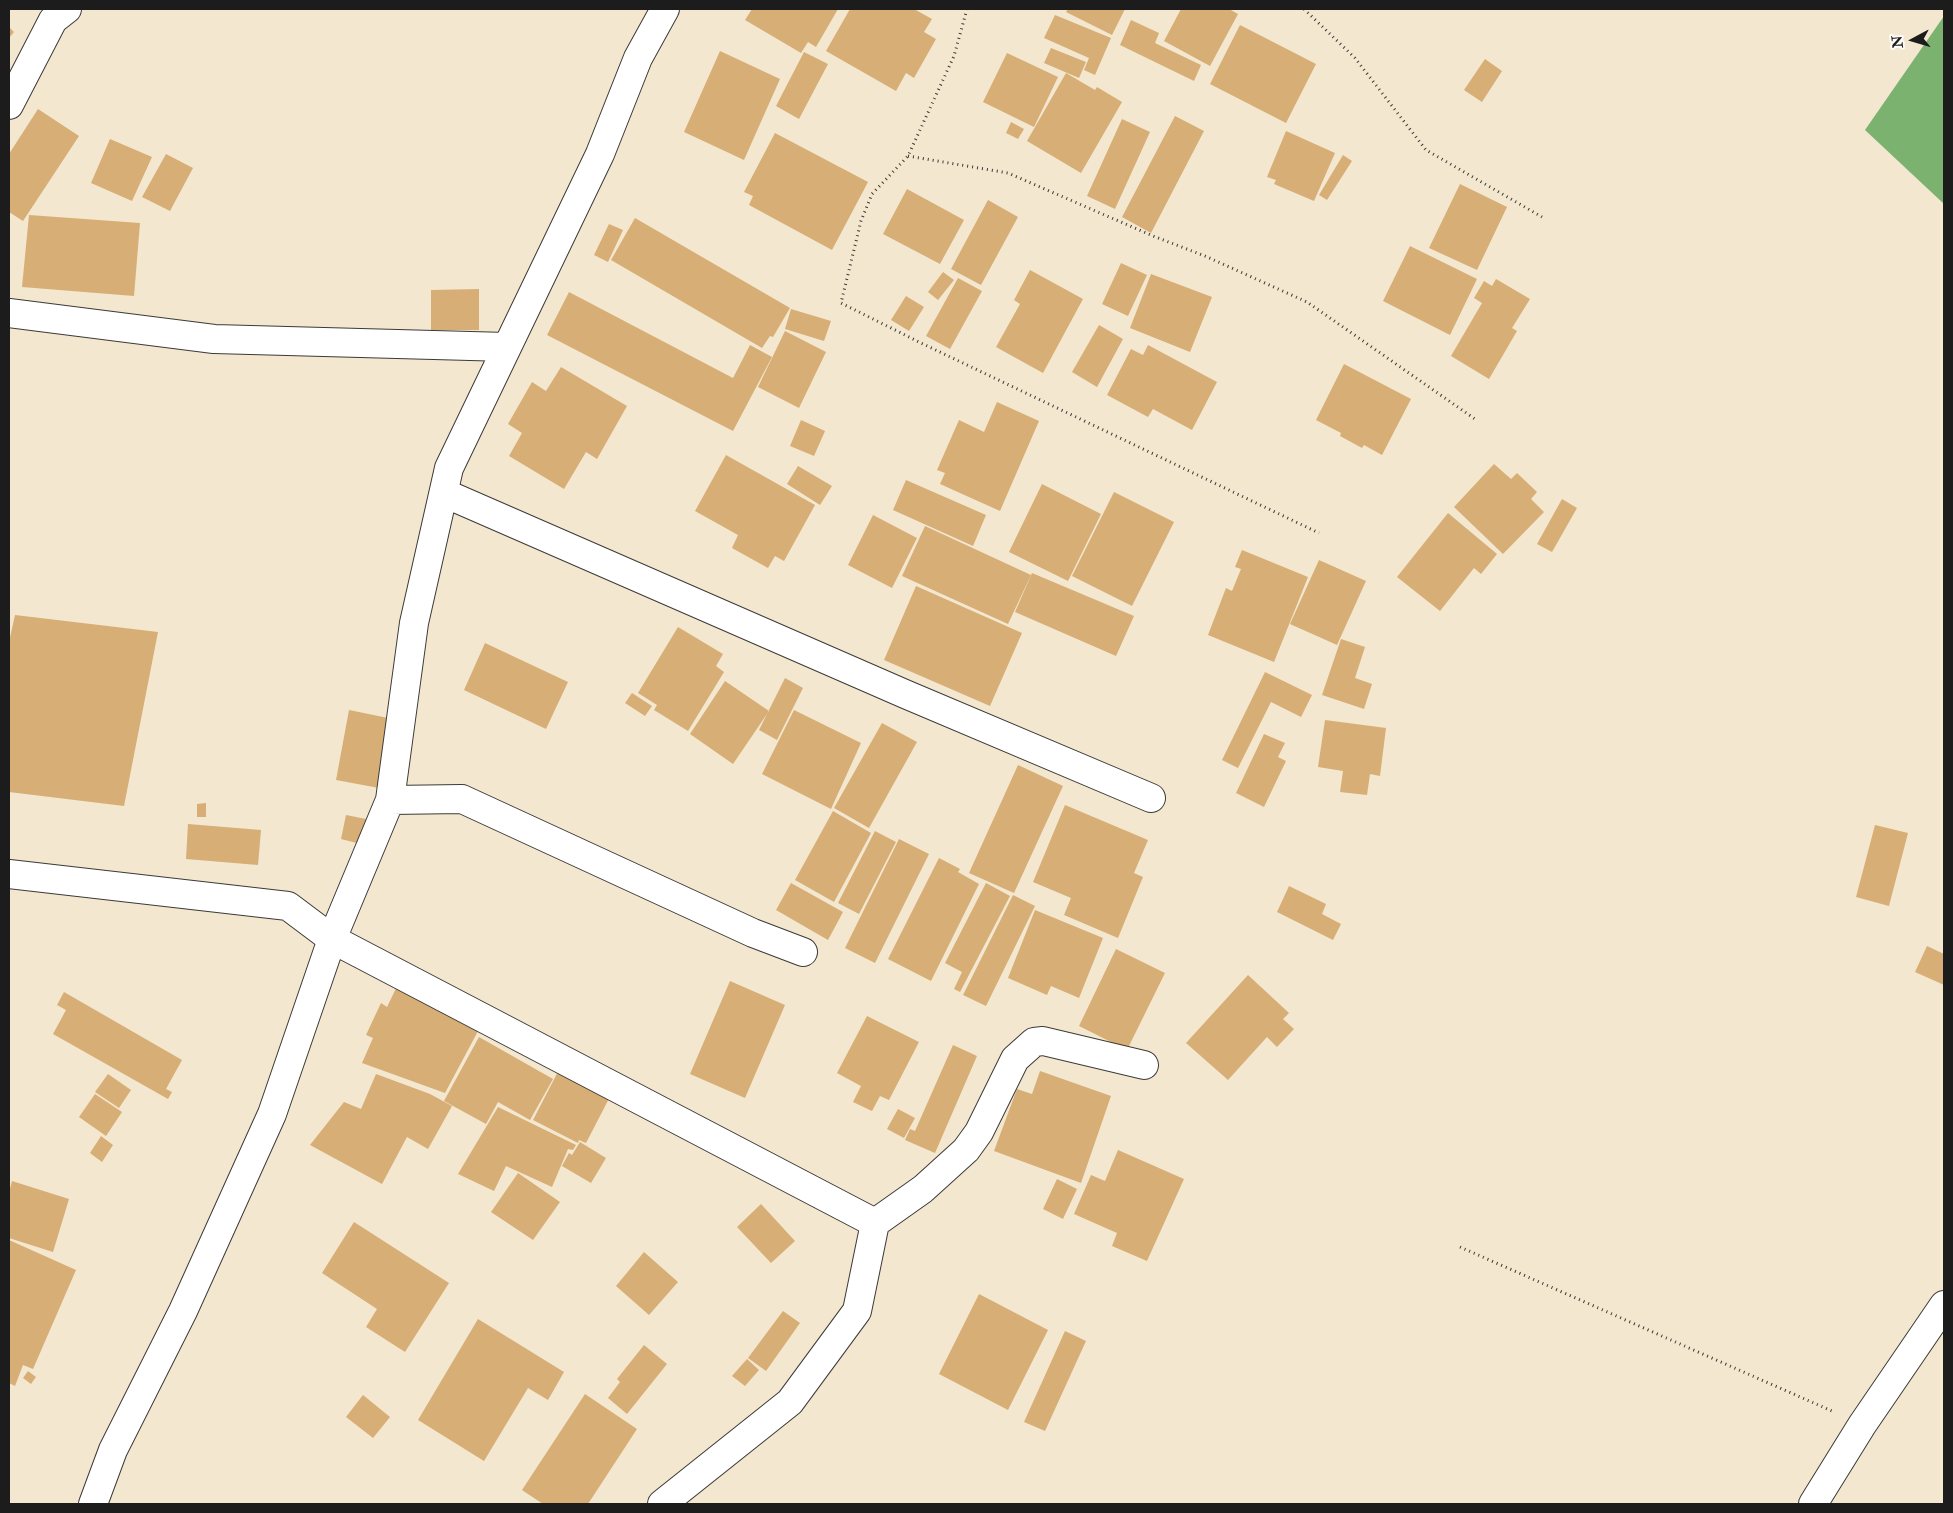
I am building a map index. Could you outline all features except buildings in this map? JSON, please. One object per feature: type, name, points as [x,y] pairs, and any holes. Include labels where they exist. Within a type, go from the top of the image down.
[{"type":"street","points":[[9,105],[53,20],[67,9]]},
{"type":"street","points":[[93,1504],[113,1450],[183,1311],[272,1114],[332,939],[390,800],[414,623],[449,468],[600,154],[638,58],[665,9]]},
{"type":"street","points":[[9,313],[214,339],[507,347]]},
{"type":"street","points":[[444,493],[905,694],[1151,798]]},
{"type":"street","points":[[390,800],[462,799],[753,933],[803,952]]},
{"type":"street","points":[[9,874],[288,906],[332,939],[875,1223]]},
{"type":"street","points":[[662,1504],[790,1402],[857,1311],[875,1223],[923,1189],[966,1150],[979,1132],[1015,1059],[1034,1042],[1043,1041],[1144,1065]]},
{"type":"street","points":[[1813,1504],[1862,1424],[1944,1305]]},
{"type":"path","points":[[968,9],[954,56],[908,156],[872,194],[861,221],[841,302],[930,347],[1319,533]]},
{"type":"path","points":[[1304,9],[1355,58],[1426,150],[1542,217]]},
{"type":"path","points":[[908,156],[1008,173],[1205,256],[1307,302],[1475,419]]},
{"type":"path","points":[[1460,1247],[1862,1424]]},
{"type":"green space","points":[[1944,16],[1944,204],[1865,130]]}]
